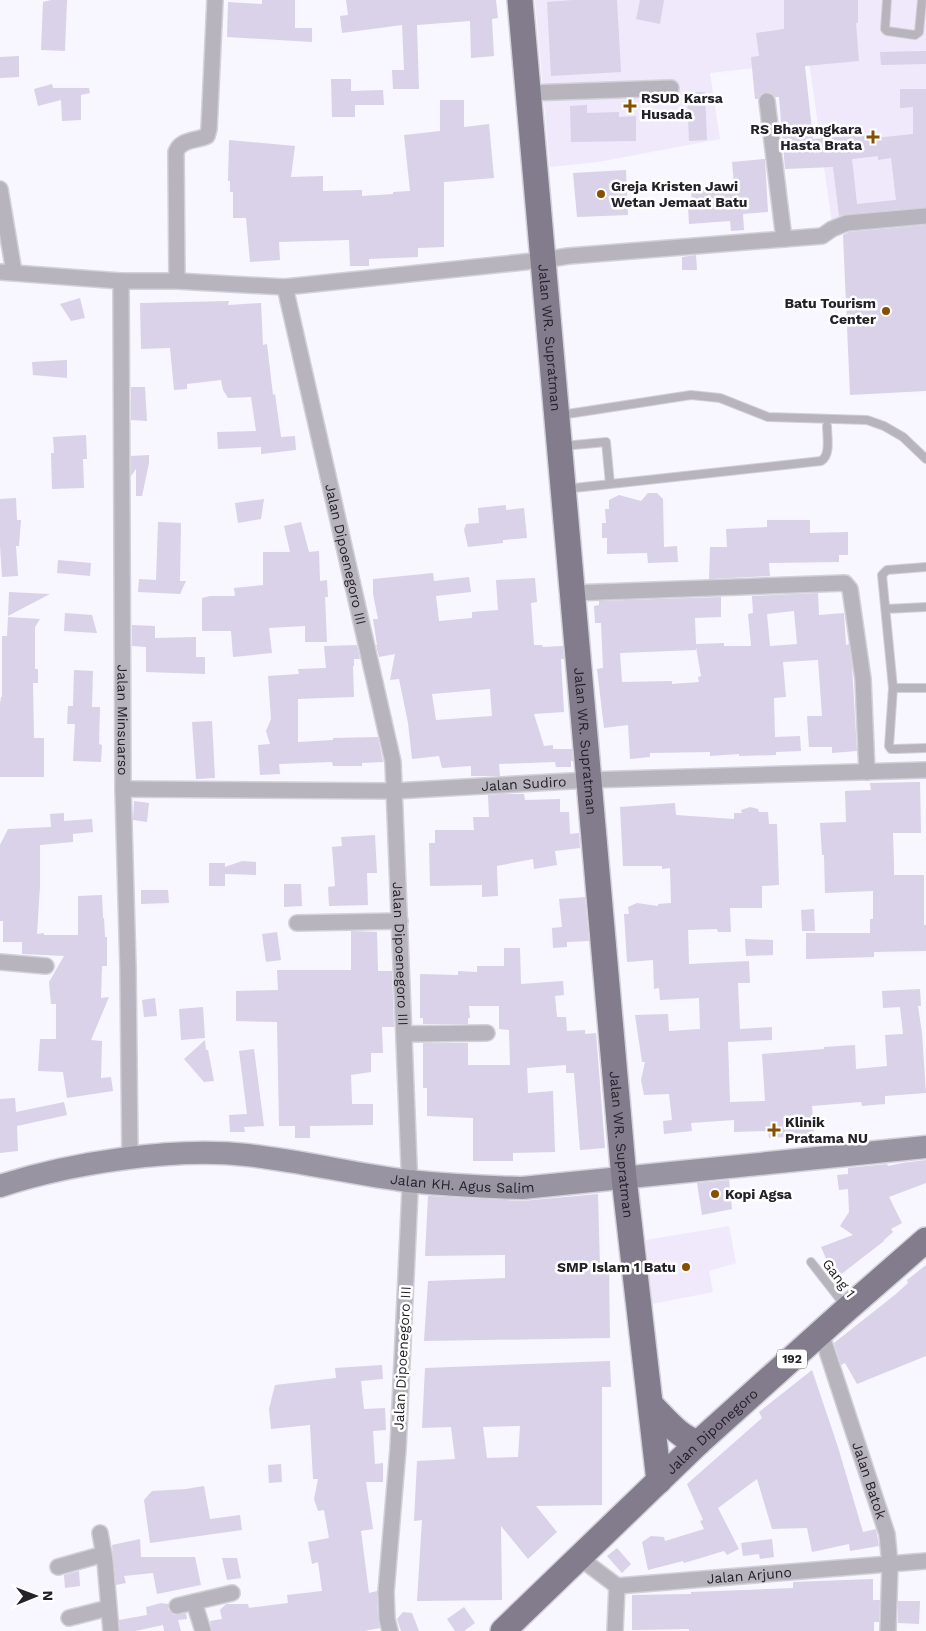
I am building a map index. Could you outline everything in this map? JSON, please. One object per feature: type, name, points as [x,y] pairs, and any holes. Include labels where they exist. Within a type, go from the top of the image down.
[{"type":"main road","name":"Jalan WR. Supratman","points":[[520,0],[624,1178],[652,1406],[659,1481]]},
{"type":"main road","name":"Jalan Diponegoro","points":[[503,1631],[698,1443],[847,1308],[926,1240]]},
{"type":"main road","points":[[652,1406],[674,1429],[688,1440],[698,1443]]},
{"type":"street","points":[[177,281],[176,152],[179,145],[207,136],[209,129],[215,0]]},
{"type":"street","points":[[528,93],[671,88]]},
{"type":"street","points":[[767,101],[784,238]]},
{"type":"street","points":[[0,189],[7,272],[121,281],[177,281],[285,287],[578,255],[822,236],[832,229],[847,223],[926,216]]},
{"type":"street","name":"Jalan Minsuarso","points":[[121,281],[123,789],[128,969],[130,1158]]},
{"type":"street","name":"Jalan Dipoenegoro III","points":[[285,287],[393,762],[405,1034],[409,1200],[398,1449],[386,1592],[387,1619],[390,1631]]},
{"type":"street","points":[[573,593],[845,583],[850,589],[863,679],[866,772]]},
{"type":"street","name":"Jalan Sudiro","points":[[123,789],[394,791],[589,780],[926,770]]},
{"type":"street","points":[[297,923],[400,921]]},
{"type":"street","points":[[0,962],[46,966]]},
{"type":"street","points":[[405,1034],[487,1033]]},
{"type":"street","name":"Jalan KH. Agus Salim","points":[[0,1186],[27,1177],[130,1158],[191,1153],[246,1155],[408,1180],[465,1186],[522,1188],[926,1148]]},
{"type":"street","name":"Jalan Batok","points":[[821,1333],[886,1534],[890,1564],[888,1631]]},
{"type":"street","points":[[100,1533],[104,1554],[110,1631]]},
{"type":"street","points":[[58,1567],[104,1554]]},
{"type":"street","points":[[580,1558],[617,1586],[615,1631]]},
{"type":"street","name":"Jalan Arjuno","points":[[617,1586],[926,1561]]},
{"type":"street","points":[[177,1606],[232,1592]]},
{"type":"street","points":[[194,1602],[203,1631]]},
{"type":"street","points":[[70,1618],[108,1608]]},
{"type":"lane","points":[[887,0],[885,29],[887,31],[915,35],[919,32],[922,0]]},
{"type":"lane","points":[[557,415],[692,395],[720,398],[768,417],[867,420],[884,426],[903,437],[926,459]]},
{"type":"lane","points":[[563,489],[821,461],[828,454],[827,426]]},
{"type":"lane","points":[[559,447],[606,442],[610,484]]},
{"type":"lane","points":[[926,567],[887,570],[882,575],[893,688],[889,746],[891,749],[926,748]]},
{"type":"lane","points":[[886,609],[926,607]]},
{"type":"lane","points":[[893,688],[926,688]]},
{"type":"lane","name":"Gang 1","points":[[811,1262],[847,1308]]},
{"type":"shaded area","name":"RSUD Karsa Husada","points":[[535,0],[926,0],[926,213],[832,223],[809,62],[710,73],[720,139],[598,162],[550,167]]},
{"type":"shaded area","name":"SMP Islam 1 Batu","points":[[729,1226],[736,1263],[709,1271],[713,1292],[652,1304],[646,1240]]},
{"type":"building","points":[[67,0],[65,51],[41,50],[43,2]]},
{"type":"building","points":[[262,0],[295,0],[295,28],[312,28],[312,42],[227,37],[228,2],[262,4]]},
{"type":"building","points":[[346,0],[496,0],[498,18],[492,19],[494,56],[471,58],[470,21],[417,25],[419,89],[393,89],[392,70],[404,70],[402,25],[342,33],[340,16],[348,15]]},
{"type":"building","points":[[617,0],[621,72],[551,76],[547,2]]},
{"type":"building","points":[[640,0],[664,0],[660,24],[636,19]]},
{"type":"building","points":[[784,0],[858,0],[858,23],[856,23],[859,61],[805,66],[813,139],[874,134],[875,138],[913,134],[913,107],[900,108],[900,89],[926,89],[926,207],[839,216],[833,167],[785,169],[779,97],[766,92],[761,94],[758,99],[755,99],[751,57],[759,56],[756,33],[784,29]],"holes":[[[878,156],[878,160],[891,158],[896,200],[857,204],[852,159]]]},
{"type":"building","points":[[926,51],[926,64],[881,65],[880,52]]},
{"type":"building","points":[[19,56],[19,77],[0,78],[0,57]]},
{"type":"building","points":[[331,79],[351,79],[351,91],[383,90],[384,105],[355,105],[355,117],[332,117]]},
{"type":"building","points":[[52,84],[53,88],[89,88],[90,93],[81,95],[81,120],[62,121],[61,100],[38,106],[34,89]]},
{"type":"building","points":[[687,92],[705,92],[707,140],[689,141]]},
{"type":"building","points":[[440,100],[464,100],[464,127],[489,124],[494,178],[444,182],[444,247],[418,248],[418,257],[369,259],[369,266],[350,266],[349,240],[279,242],[280,260],[250,262],[246,218],[233,218],[233,192],[230,192],[230,181],[228,181],[229,140],[295,146],[291,177],[323,176],[323,191],[362,190],[362,196],[410,191],[404,135],[440,131]]},
{"type":"building","points":[[587,105],[587,113],[619,112],[619,117],[636,116],[636,141],[571,142],[570,106]]},
{"type":"building","points":[[765,159],[768,212],[743,214],[744,230],[731,231],[730,221],[689,224],[688,207],[692,206],[691,189],[734,185],[732,162]]},
{"type":"building","name":"Greja Kristen Jawi Wetan Jemaat Batu","points":[[626,170],[628,215],[577,217],[573,173]]},
{"type":"building","name":"Batu Tourism Center","points":[[926,225],[926,391],[850,395],[843,235],[849,232]]},
{"type":"building","points":[[696,255],[697,270],[682,270],[682,257]]},
{"type":"building","points":[[80,298],[85,318],[71,321],[60,304]]},
{"type":"building","points":[[229,301],[228,305],[261,303],[263,345],[267,344],[273,395],[275,394],[281,437],[295,436],[296,450],[261,454],[261,447],[218,449],[217,432],[256,431],[251,397],[228,398],[223,390],[221,380],[187,384],[187,389],[174,390],[170,348],[141,349],[140,303]]},
{"type":"building","points":[[67,360],[67,378],[33,375],[32,362]]},
{"type":"building","points":[[131,387],[145,387],[147,421],[131,420]]},
{"type":"building","points":[[86,435],[87,459],[83,459],[84,488],[52,489],[51,453],[54,453],[53,437]]},
{"type":"building","points":[[149,455],[142,496],[136,496],[136,469],[131,476],[131,456]]},
{"type":"building","points":[[648,493],[657,493],[663,499],[664,547],[677,546],[678,562],[648,563],[647,553],[607,554],[607,538],[602,538],[602,523],[606,523],[605,509],[609,509],[609,500],[619,495],[641,501]]},
{"type":"building","points":[[16,498],[17,520],[21,520],[19,546],[16,546],[18,576],[2,577],[0,499]]},
{"type":"building","points":[[264,499],[261,519],[238,523],[235,503]]},
{"type":"building","points":[[506,505],[506,510],[524,508],[527,538],[503,540],[503,543],[468,547],[464,530],[466,524],[479,523],[478,508]]},
{"type":"building","points":[[767,520],[810,520],[810,533],[848,532],[848,555],[839,555],[839,562],[769,563],[770,576],[709,579],[710,547],[727,547],[726,529],[767,527]]},
{"type":"building","points":[[158,522],[181,523],[180,581],[186,581],[180,594],[138,592],[139,579],[156,580]]},
{"type":"building","points":[[301,522],[309,552],[319,551],[320,581],[327,580],[328,597],[325,597],[327,642],[305,642],[305,626],[269,628],[272,653],[233,657],[231,631],[202,631],[202,598],[210,596],[235,596],[234,588],[263,585],[263,552],[290,552],[284,526]]},
{"type":"building","points":[[58,560],[91,563],[90,576],[57,573]]},
{"type":"building","points":[[433,573],[434,581],[469,577],[471,592],[436,596],[439,621],[472,618],[472,612],[498,610],[496,580],[535,578],[537,602],[531,603],[534,645],[542,645],[543,647],[563,646],[564,659],[561,659],[564,712],[534,714],[544,746],[553,745],[553,749],[572,749],[573,761],[571,761],[571,767],[556,767],[555,762],[499,764],[500,776],[471,776],[471,766],[442,768],[439,756],[412,759],[408,723],[399,679],[390,680],[395,654],[379,657],[376,645],[373,619],[378,619],[373,594],[373,579]],"holes":[[[490,689],[492,716],[436,720],[432,694]]]},
{"type":"building","points":[[9,592],[50,594],[8,616]]},
{"type":"building","points":[[818,593],[819,615],[844,613],[846,645],[849,644],[852,666],[857,751],[832,753],[832,747],[809,747],[807,716],[822,716],[818,660],[783,662],[786,697],[774,698],[775,737],[800,736],[801,751],[776,752],[776,755],[739,756],[739,754],[710,756],[710,752],[650,753],[650,757],[630,759],[628,725],[604,728],[597,669],[603,668],[601,623],[595,623],[594,606],[599,605],[599,601],[721,597],[721,617],[695,618],[696,644],[724,643],[724,646],[751,646],[748,614],[753,613],[752,596]],"holes":[[[794,611],[797,644],[770,646],[767,614]],[[696,647],[701,676],[698,677],[699,682],[672,684],[672,681],[622,682],[620,653],[696,650]]]},
{"type":"building","points":[[65,613],[92,615],[97,633],[64,631]]},
{"type":"building","points":[[8,617],[40,619],[35,627],[35,669],[38,669],[38,683],[33,683],[34,738],[44,738],[44,777],[0,777],[2,636],[7,636]]},
{"type":"building","points":[[132,625],[155,626],[155,638],[196,637],[196,657],[205,657],[205,674],[146,672],[146,647],[132,646]]},
{"type":"building","points":[[357,645],[360,659],[354,659],[354,697],[298,699],[298,742],[333,740],[333,738],[378,737],[383,762],[362,763],[362,766],[333,766],[332,762],[279,764],[280,774],[260,775],[258,745],[270,744],[266,731],[271,719],[268,676],[299,674],[298,669],[326,668],[324,646]]},
{"type":"building","points":[[74,670],[93,671],[92,707],[100,707],[99,744],[102,745],[101,762],[73,761],[75,724],[67,724],[68,706],[73,706]]},
{"type":"building","points":[[212,721],[215,778],[196,779],[192,722]]},
{"type":"building","points":[[920,782],[921,833],[893,833],[894,875],[924,875],[926,951],[874,952],[874,957],[806,959],[806,933],[870,933],[870,919],[873,919],[873,891],[825,893],[824,855],[822,855],[820,823],[846,822],[845,791],[871,790],[870,783]]},
{"type":"building","points":[[524,794],[525,800],[560,799],[560,812],[569,812],[570,834],[579,833],[580,848],[555,851],[557,865],[534,869],[533,859],[497,866],[498,896],[482,897],[482,885],[430,886],[429,843],[435,843],[435,830],[474,830],[473,817],[489,817],[488,795]]},
{"type":"building","points":[[134,801],[149,803],[147,822],[133,820]]},
{"type":"building","points":[[675,803],[676,815],[734,819],[734,813],[742,813],[741,810],[750,807],[758,809],[759,812],[768,812],[769,824],[777,824],[779,885],[762,886],[762,908],[730,908],[731,932],[718,932],[717,929],[688,930],[689,964],[749,961],[750,983],[738,983],[740,1029],[772,1027],[772,1040],[728,1042],[730,1102],[765,1101],[762,1054],[855,1045],[856,1069],[887,1066],[885,1035],[903,1034],[900,1007],[883,1008],[882,991],[920,989],[921,1006],[918,1006],[922,1033],[926,1093],[885,1096],[885,1104],[862,1106],[861,1102],[812,1106],[814,1135],[769,1138],[768,1131],[734,1132],[734,1120],[691,1123],[692,1131],[664,1134],[663,1121],[672,1120],[669,1094],[644,1095],[641,1080],[645,1062],[642,1062],[635,1015],[668,1014],[669,1031],[700,1029],[699,998],[660,1000],[659,988],[654,989],[653,960],[627,962],[624,914],[629,914],[628,907],[637,903],[658,906],[658,904],[671,903],[670,868],[662,869],[662,866],[623,866],[620,807]]},
{"type":"building","points":[[64,813],[64,821],[92,819],[93,832],[73,834],[73,842],[40,845],[37,934],[78,935],[78,896],[102,895],[105,937],[107,937],[107,966],[102,966],[101,998],[109,997],[91,1040],[102,1041],[101,1078],[111,1077],[113,1091],[67,1098],[63,1072],[38,1071],[40,1039],[56,1039],[56,1004],[51,1004],[49,982],[64,956],[22,954],[22,942],[3,942],[3,921],[0,921],[0,845],[8,829],[51,827],[50,814]]},
{"type":"building","points":[[375,835],[377,873],[367,873],[368,905],[329,906],[328,887],[335,886],[332,847],[342,846],[341,837]]},
{"type":"building","points":[[242,861],[256,862],[256,875],[225,874],[225,886],[209,886],[209,863],[225,863],[225,867]]},
{"type":"building","points":[[284,884],[301,884],[302,906],[284,907]]},
{"type":"building","points":[[141,890],[168,890],[169,903],[141,904]]},
{"type":"building","points":[[585,897],[589,941],[567,942],[567,947],[553,948],[552,928],[562,927],[559,899]]},
{"type":"building","points":[[814,909],[815,931],[802,931],[801,910]]},
{"type":"building","points":[[351,931],[377,932],[378,971],[392,971],[394,1027],[382,1027],[383,1053],[371,1053],[371,1072],[351,1075],[352,1104],[373,1104],[373,1125],[310,1126],[310,1138],[295,1138],[295,1126],[279,1126],[277,1022],[236,1021],[236,991],[278,990],[277,970],[351,970]]},
{"type":"building","points":[[277,932],[281,960],[266,962],[262,934]]},
{"type":"building","points":[[745,939],[773,940],[773,955],[746,956]]},
{"type":"building","points":[[504,948],[520,948],[521,984],[563,981],[564,995],[555,996],[557,1017],[566,1017],[567,1031],[585,1030],[585,1034],[596,1033],[605,1148],[580,1150],[574,1073],[566,1073],[566,1065],[527,1068],[528,1093],[553,1091],[555,1152],[513,1153],[513,1161],[473,1161],[473,1118],[427,1116],[427,1088],[423,1088],[423,1043],[468,1043],[468,1065],[510,1065],[509,1030],[499,1029],[499,1006],[469,1006],[470,1018],[468,1018],[468,1024],[423,1024],[423,1018],[420,1018],[420,974],[458,975],[458,971],[477,972],[477,966],[504,966]]},
{"type":"building","points":[[155,998],[157,1016],[144,1017],[142,1000]]},
{"type":"building","points":[[203,1007],[205,1038],[181,1040],[179,1009]]},
{"type":"building","points":[[205,1040],[214,1081],[204,1082],[184,1059]]},
{"type":"building","points":[[254,1049],[264,1126],[244,1127],[245,1132],[230,1132],[229,1115],[247,1114],[239,1051]]},
{"type":"building","points":[[15,1098],[16,1112],[64,1102],[67,1115],[17,1126],[18,1151],[0,1153],[0,1099]]},
{"type":"building","points":[[926,1160],[926,1183],[889,1197],[902,1223],[891,1229],[893,1232],[884,1241],[835,1279],[821,1247],[853,1235],[840,1226],[849,1212],[848,1189],[839,1190],[837,1175],[848,1174],[848,1168],[887,1164],[888,1166]]},
{"type":"building","name":"Kopi Agsa","points":[[729,1180],[732,1209],[702,1215],[697,1183]]},
{"type":"building","points":[[598,1194],[600,1267],[609,1266],[610,1338],[424,1341],[428,1281],[505,1278],[505,1255],[425,1256],[428,1196],[522,1201]]},
{"type":"building","points":[[926,1265],[926,1356],[857,1384],[845,1363],[841,1365],[834,1343],[896,1294],[908,1283],[907,1280]]},
{"type":"building","points":[[610,1361],[611,1387],[602,1387],[602,1505],[536,1506],[557,1532],[528,1559],[501,1526],[502,1600],[417,1601],[422,1520],[414,1521],[417,1461],[455,1459],[451,1427],[422,1428],[425,1368]],"holes":[[[520,1426],[518,1457],[487,1458],[483,1427]]]},
{"type":"building","points":[[382,1365],[383,1379],[361,1381],[364,1409],[385,1408],[386,1430],[373,1431],[375,1464],[383,1463],[383,1482],[366,1482],[373,1529],[361,1531],[369,1593],[377,1591],[380,1628],[364,1631],[212,1631],[210,1621],[222,1619],[220,1610],[226,1604],[248,1604],[249,1608],[288,1603],[287,1595],[322,1591],[318,1562],[312,1564],[308,1542],[329,1538],[324,1510],[318,1511],[314,1499],[318,1479],[313,1479],[310,1425],[271,1429],[269,1409],[275,1385],[336,1378],[335,1368]]},
{"type":"building","points":[[812,1370],[838,1447],[863,1532],[876,1529],[879,1546],[850,1551],[849,1544],[812,1552],[807,1528],[772,1529],[757,1479],[718,1508],[739,1549],[727,1555],[724,1551],[684,1563],[683,1561],[648,1570],[642,1542],[651,1536],[664,1537],[665,1541],[704,1529],[700,1521],[703,1520],[687,1484],[762,1418],[759,1412]]},
{"type":"building","points":[[281,1464],[282,1482],[269,1483],[268,1465]]},
{"type":"building","points":[[204,1486],[210,1519],[240,1515],[242,1530],[150,1543],[144,1500],[152,1491]]},
{"type":"building","points":[[140,1539],[141,1557],[195,1557],[201,1585],[157,1594],[153,1573],[124,1576],[126,1583],[116,1585],[112,1545]]},
{"type":"building","points":[[772,1539],[774,1557],[760,1559],[759,1554],[743,1556],[741,1543]]},
{"type":"building","points":[[617,1548],[631,1564],[622,1573],[607,1556]]},
{"type":"building","points":[[222,1558],[237,1558],[241,1578],[227,1580]]},
{"type":"building","points":[[79,1571],[80,1586],[65,1588],[64,1575]]},
{"type":"building","points":[[873,1579],[873,1600],[880,1600],[879,1622],[874,1622],[874,1631],[632,1630],[632,1595],[691,1594],[691,1592],[793,1588],[793,1582]]},
{"type":"building","points":[[898,1601],[920,1601],[919,1624],[898,1623]]},
{"type":"building","points":[[161,1603],[168,1604],[168,1609],[174,1615],[186,1613],[187,1619],[178,1620],[181,1631],[164,1631],[163,1625],[135,1631],[120,1631],[119,1620],[147,1615],[146,1607]]},
{"type":"building","points":[[464,1607],[475,1623],[464,1631],[455,1631],[447,1619]]},
{"type":"building","points":[[403,1612],[412,1613],[419,1631],[401,1631],[397,1619]]},
{"type":"place","name":"RSUD Karsa Husada","points":[[630,106]]},
{"type":"place","name":"RS Bhayangkara Hasta Brata","points":[[873,137]]},
{"type":"place","name":"Greja Kristen Jawi Wetan Jemaat Batu","points":[[601,194]]},
{"type":"place","name":"Batu Tourism Center","points":[[886,311]]},
{"type":"place","name":"Klinik Pratama NU","points":[[774,1130]]},
{"type":"place","name":"Kopi Agsa","points":[[715,1194]]},
{"type":"place","name":"SMP Islam 1 Batu","points":[[686,1267]]}]
